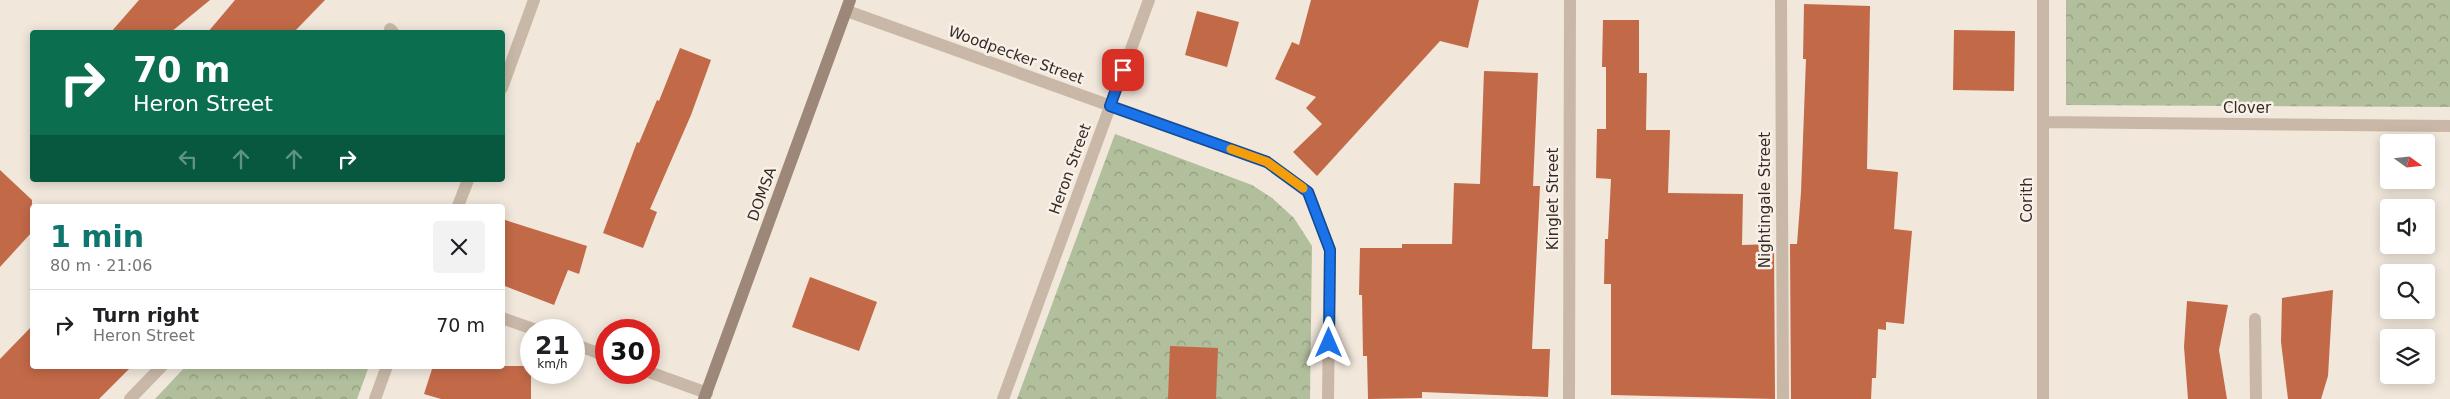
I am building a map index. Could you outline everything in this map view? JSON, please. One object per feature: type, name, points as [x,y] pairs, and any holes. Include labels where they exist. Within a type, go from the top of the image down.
[{"type":"main road","name":"DOMSA","points":[[706,396],[848,5]]},
{"type":"street","points":[[505,80],[534,0]]},
{"type":"street","name":"Heron Street","points":[[1003,399],[1149,0]]},
{"type":"street","name":"Kinglet Street","points":[[1569,399],[1570,0]]},
{"type":"street","name":"Nightingale Street","points":[[1780,0],[1782,399]]},
{"type":"street","name":"Corith","points":[[2043,0],[2044,399]]},
{"type":"street","name":"Woodpecker Street","points":[[848,5],[1110,106],[1267,162],[1308,192],[1330,250],[1328,399]]},
{"type":"street","name":"Clover","points":[[2043,122],[2450,126]]},
{"type":"street","points":[[459,204],[467,182]]},
{"type":"street","points":[[505,319],[520,324]]},
{"type":"street","points":[[2255,319],[2256,399]]},
{"type":"street","points":[[130,399],[159,369]]},
{"type":"street","points":[[375,399],[386,369]]},
{"type":"street","points":[[660,377],[706,396]]},
{"type":"green space","points":[[2066,0],[2450,0],[2450,107],[2066,105]]},
{"type":"green space","points":[[1115,134],[1252,185],[1272,198],[1294,218],[1312,246],[1310,399],[1017,399]]},
{"type":"green space","points":[[183,369],[368,369],[357,399],[155,399]]},
{"type":"building","points":[[139,0],[210,0],[173,30],[113,30]]},
{"type":"building","points":[[235,0],[325,0],[296,30],[210,30]]},
{"type":"building","points":[[1311,0],[1479,0],[1468,48],[1440,41],[1317,176],[1293,152],[1322,124],[1306,108],[1316,97],[1275,79],[1292,42],[1299,45]]},
{"type":"building","points":[[1804,4],[1870,6],[1867,169],[1898,172],[1894,229],[1912,231],[1904,324],[1886,322],[1886,330],[1878,329],[1876,378],[1872,378],[1871,399],[1791,399],[1790,244],[1797,244],[1801,192],[1806,59],[1803,59]]},
{"type":"building","points":[[1197,11],[1239,22],[1227,67],[1185,55]]},
{"type":"building","points":[[1603,20],[1639,20],[1639,73],[1647,73],[1646,130],[1670,130],[1668,193],[1743,194],[1742,245],[1774,244],[1775,399],[1611,395],[1611,284],[1604,284],[1605,239],[1608,239],[1611,179],[1596,178],[1597,129],[1606,129],[1606,67],[1602,67]]},
{"type":"building","points":[[1954,30],[2015,31],[2014,91],[1953,90]]},
{"type":"building","points":[[680,48],[711,60],[691,115],[650,209],[657,212],[643,248],[603,233],[637,142],[639,143],[657,100],[659,101]]},
{"type":"building","points":[[1484,71],[1538,73],[1533,186],[1540,186],[1532,349],[1550,349],[1548,397],[1422,392],[1422,398],[1368,399],[1367,356],[1363,356],[1362,295],[1359,295],[1360,248],[1402,248],[1402,244],[1452,244],[1454,183],[1480,184]]},
{"type":"building","points":[[0,170],[32,200],[32,204],[30,204],[30,234],[0,267]]},
{"type":"building","points":[[505,220],[587,246],[579,274],[568,270],[554,305],[505,286]]},
{"type":"building","points":[[810,277],[877,302],[859,351],[792,327]]},
{"type":"building","points":[[2333,290],[2328,376],[2321,399],[2288,399],[2281,342],[2282,298]]},
{"type":"building","points":[[2187,301],[2228,305],[2219,350],[2227,399],[2188,399],[2184,347]]},
{"type":"building","points":[[30,328],[30,369],[129,369],[99,399],[0,399],[0,359]]},
{"type":"building","points":[[1170,346],[1218,348],[1216,399],[1168,399]]},
{"type":"building","points":[[505,366],[520,366],[520,384],[531,384],[531,399],[441,399],[424,394],[432,369],[505,369]]},
{"type":"slow traffic","points":[[1231,149],[1267,162],[1303,188]]},
{"type":"route","points":[[1123,70],[1110,106],[1267,162],[1308,192],[1330,250],[1329,343]]}]
